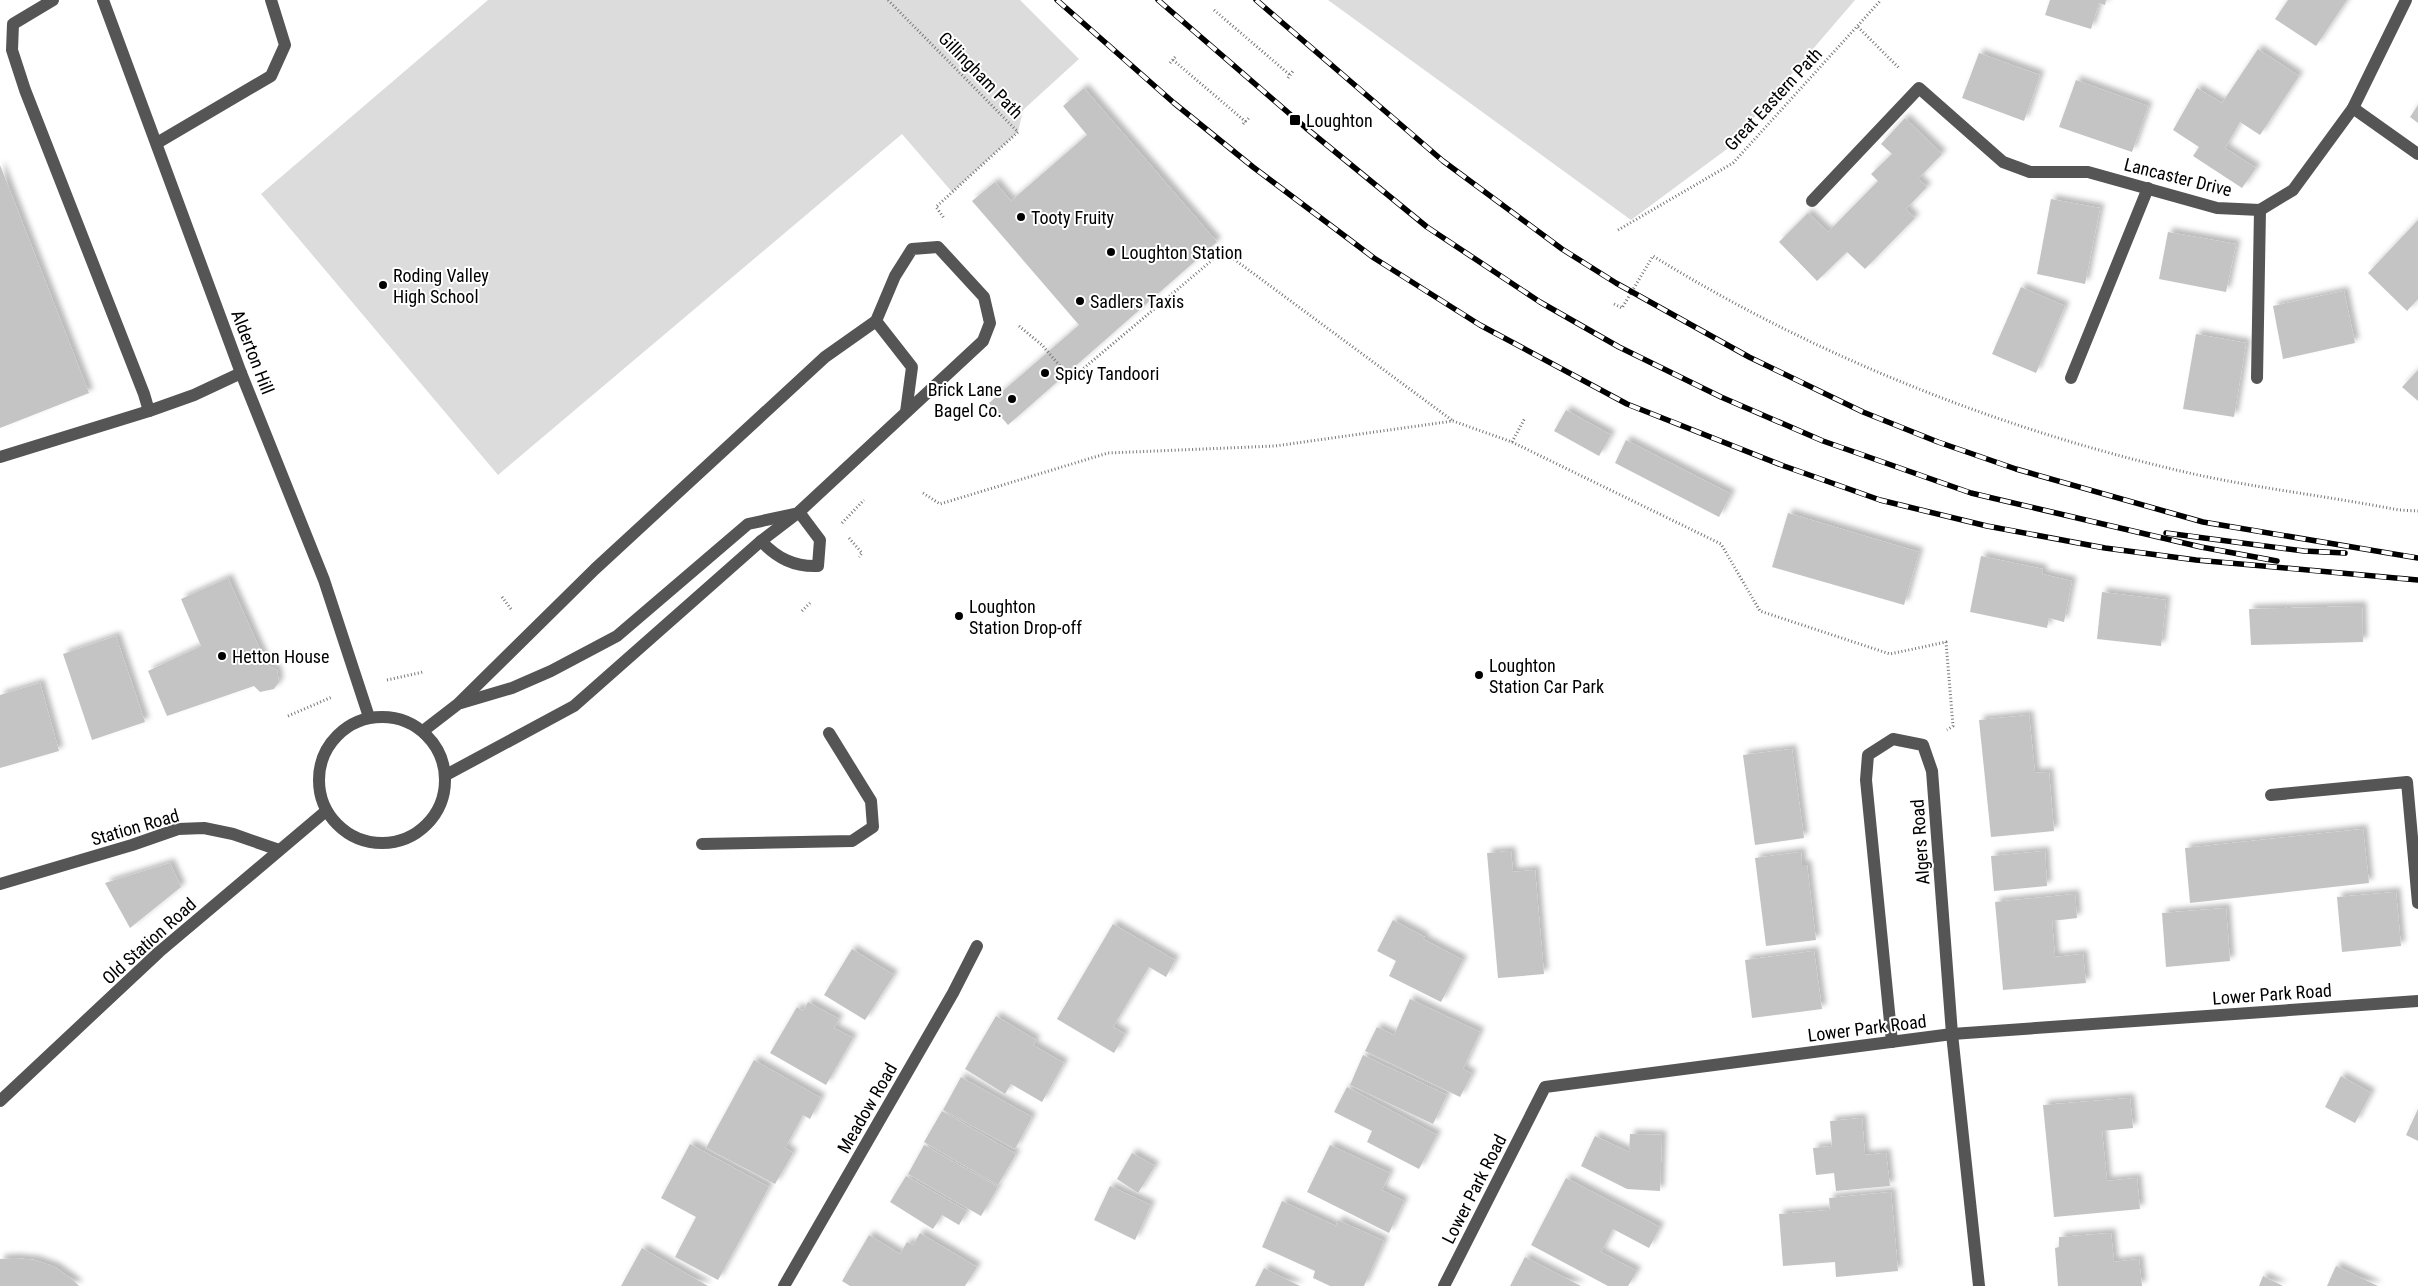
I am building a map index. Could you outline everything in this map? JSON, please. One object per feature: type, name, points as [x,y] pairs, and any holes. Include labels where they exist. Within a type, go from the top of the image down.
[{"type":"street","points":[[53,0],[13,24],[12,50],[59,181],[144,394],[149,411]]},
{"type":"street","name":"Alderton Hill","points":[[103,0],[241,372],[324,580],[369,717]]},
{"type":"street","points":[[157,143],[271,76],[285,45],[271,0]]},
{"type":"street","points":[[2257,378],[2260,210],[2294,190],[2353,108],[2406,0]]},
{"type":"street","points":[[1812,201],[1918,88]]},
{"type":"street","name":"Lancaster Drive","points":[[1918,88],[2003,162],[2030,172],[2088,172],[2217,208],[2260,210]]},
{"type":"street","points":[[2353,108],[2418,154]]},
{"type":"street","points":[[2071,378],[2148,188]]},
{"type":"street","points":[[423,731],[458,704],[595,569],[825,357],[876,321],[895,276],[912,249],[938,247],[984,297],[990,323],[983,341],[799,512],[761,541],[574,706],[446,775]]},
{"type":"street","points":[[876,321],[912,366],[906,412]]},
{"type":"street","points":[[0,457],[149,411],[194,395],[241,372]]},
{"type":"street","points":[[458,704],[512,688],[617,636],[748,524],[799,512]]},
{"type":"street","points":[[761,541],[773,554],[800,567],[818,566],[820,540],[799,512]]},
{"type":"street","points":[[369,717],[398,718],[423,731],[439,751],[446,775],[443,799],[431,821],[412,836],[388,844],[364,841],[342,830],[326,811],[319,788],[320,765],[330,743],[347,726],[369,717]]},
{"type":"street","points":[[702,844],[852,841],[873,827],[871,801],[829,732]]},
{"type":"street","points":[[1892,1042],[1866,780],[1868,755],[1893,739],[1923,745]]},
{"type":"street","name":"Algers Road","points":[[1923,745],[1932,771],[1952,1034],[1979,1286]]},
{"type":"street","points":[[2271,795],[2407,782],[2418,903]]},
{"type":"street","name":"Old Station Road","points":[[0,1102],[159,952],[326,811]]},
{"type":"street","name":"Station Road","points":[[0,884],[132,846],[178,829],[204,828],[233,834],[279,850]]},
{"type":"street","name":"Meadow Road","points":[[784,1286],[953,993],[977,946]]},
{"type":"street","name":"Lower Park Road","points":[[1444,1286],[1545,1087],[1952,1034],[2418,1001]]},
{"type":"path","name":"Gillingham Path","points":[[888,0],[1018,132],[936,207]]},
{"type":"path","name":"Great Eastern Path","points":[[1618,230],[1733,163],[1881,0]]},
{"type":"path","points":[[1214,10],[1290,75]]},
{"type":"path","points":[[1858,27],[1918,88]]},
{"type":"path","points":[[1173,60],[1244,123],[1250,118]]},
{"type":"path","points":[[984,297],[1042,345],[1072,379],[1223,251],[1453,421],[1512,442],[1722,544],[1760,611],[1890,654],[1946,642],[1954,726],[1923,745]]},
{"type":"path","points":[[1614,304],[1622,308],[1653,256],[1710,291],[1823,346],[1890,376],[2032,431],[2177,470],[2284,492],[2399,510],[2418,511]]},
{"type":"path","points":[[1512,442],[1524,418]]},
{"type":"path","points":[[923,493],[940,504],[1108,453],[1275,446],[1453,421]]},
{"type":"path","points":[[838,526],[864,500]]},
{"type":"path","points":[[844,533],[862,553],[859,557]]},
{"type":"path","points":[[502,597],[511,610]]},
{"type":"path","points":[[802,611],[810,603]]},
{"type":"path","points":[[288,716],[358,686],[424,672]]},
{"type":"shaded area","points":[[488,0],[1020,0],[1079,59],[1023,110],[1018,132],[952,192],[902,134],[498,475],[261,194]]},
{"type":"shaded area","points":[[1328,0],[1855,0],[1727,149],[1631,220]]},
{"type":"building","points":[[2050,0],[2106,0],[2105,5],[2099,3],[2091,29],[2045,15]]},
{"type":"building","points":[[2288,0],[2347,0],[2316,46],[2275,19]]},
{"type":"building","points":[[2258,49],[2299,76],[2260,135],[2240,122],[2225,148],[2256,168],[2242,188],[2193,156],[2199,147],[2173,130],[2197,88],[2222,103]]},
{"type":"building","points":[[1979,53],[2040,75],[2024,121],[1962,98]]},
{"type":"building","points":[[2076,80],[2148,106],[2132,152],[2059,127]]},
{"type":"building","name":"Loughton Station","points":[[1084,88],[1217,242],[1008,425],[989,403],[1079,325],[972,201],[995,182],[1011,201],[1087,135],[1063,106]]},
{"type":"building","points":[[2418,105],[2418,123],[2410,117]]},
{"type":"building","points":[[1905,118],[1942,154],[1918,179],[1927,187],[1906,209],[1915,218],[1865,269],[1847,252],[1817,281],[1779,242],[1808,213],[1828,232],[1878,181],[1871,174],[1892,154],[1881,144]]},
{"type":"building","points":[[0,165],[89,393],[0,428]]},
{"type":"building","points":[[2051,199],[2100,208],[2085,284],[2037,274]]},
{"type":"building","points":[[2418,220],[2418,299],[2407,311],[2368,273]]},
{"type":"building","points":[[2168,232],[2236,244],[2226,292],[2159,279]]},
{"type":"building","points":[[2021,287],[2065,306],[2036,373],[1992,354]]},
{"type":"building","points":[[2344,291],[2355,343],[2283,359],[2273,306]]},
{"type":"building","points":[[2196,334],[2246,343],[2234,417],[2183,409]]},
{"type":"building","points":[[2418,370],[2418,401],[2402,387]]},
{"type":"building","points":[[1566,410],[1611,435],[1599,456],[1554,431]]},
{"type":"building","points":[[1626,440],[1731,494],[1719,517],[1615,463]]},
{"type":"building","points":[[1788,513],[1919,552],[1904,605],[1772,567]]},
{"type":"building","points":[[1981,556],[2043,569],[2042,574],[2072,581],[2064,622],[2049,618],[2047,628],[1970,612]]},
{"type":"building","name":"Hetton House","points":[[228,578],[267,665],[277,670],[279,682],[274,689],[260,692],[254,686],[167,716],[148,671],[201,646],[181,599]]},
{"type":"building","points":[[2102,592],[2166,600],[2161,646],[2097,639]]},
{"type":"building","points":[[2362,606],[2363,642],[2251,645],[2249,609]]},
{"type":"building","points":[[116,636],[145,722],[92,740],[63,654]]},
{"type":"building","points":[[40,683],[59,751],[0,768],[0,695]]},
{"type":"building","points":[[2029,715],[2035,773],[2049,772],[2054,831],[1991,837],[1979,720]]},
{"type":"building","points":[[1792,749],[1804,838],[1755,845],[1743,755]]},
{"type":"building","points":[[2363,829],[2369,883],[2190,903],[2185,848]]},
{"type":"building","points":[[1511,851],[1513,872],[1535,870],[1544,974],[1498,978],[1487,853]]},
{"type":"building","points":[[2045,851],[2047,886],[1994,891],[1991,856]]},
{"type":"building","points":[[1801,852],[1802,865],[1807,865],[1816,940],[1766,946],[1755,858]]},
{"type":"building","points":[[170,863],[181,887],[130,928],[105,883]]},
{"type":"building","points":[[2396,892],[2401,946],[2342,952],[2337,897]]},
{"type":"building","points":[[2075,894],[2077,918],[2052,921],[2055,957],[2083,954],[2086,983],[2003,990],[1995,902]]},
{"type":"building","points":[[2226,908],[2230,961],[2166,967],[2162,913]]},
{"type":"building","points":[[1393,920],[1425,937],[1423,939],[1463,960],[1441,1002],[1389,976],[1396,961],[1377,951]]},
{"type":"building","points":[[1113,924],[1175,960],[1166,977],[1149,967],[1113,1027],[1125,1034],[1114,1053],[1057,1019]]},
{"type":"building","points":[[852,949],[894,975],[865,1020],[824,995]]},
{"type":"building","points":[[1814,951],[1822,1009],[1752,1018],[1745,960]]},
{"type":"building","points":[[1410,999],[1480,1032],[1463,1069],[1472,1074],[1460,1097],[1365,1051],[1377,1027],[1394,1035]]},
{"type":"building","points":[[808,1002],[839,1019],[834,1028],[853,1038],[826,1085],[770,1053],[797,1007],[803,1011]]},
{"type":"building","points":[[996,1016],[1036,1040],[1033,1045],[1064,1063],[1042,1102],[1011,1084],[1005,1094],[965,1069]]},
{"type":"building","points":[[1363,1055],[1447,1095],[1433,1124],[1350,1085]]},
{"type":"building","points":[[754,1060],[821,1098],[810,1119],[803,1115],[785,1148],[793,1153],[775,1184],[706,1148]]},
{"type":"building","points":[[2341,1076],[2371,1093],[2355,1123],[2325,1107]]},
{"type":"building","points":[[961,1077],[1032,1117],[1015,1149],[943,1110]]},
{"type":"building","points":[[1347,1087],[1437,1135],[1419,1169],[1367,1142],[1372,1131],[1334,1112]]},
{"type":"building","points":[[2130,1098],[2133,1128],[2102,1131],[2107,1181],[2137,1178],[2140,1209],[2054,1217],[2043,1105]]},
{"type":"building","points":[[2418,1109],[2418,1141],[2406,1135]]},
{"type":"building","points":[[942,1111],[1016,1154],[998,1185],[924,1142]]},
{"type":"building","points":[[1862,1118],[1865,1155],[1886,1153],[1890,1186],[1836,1191],[1834,1173],[1816,1175],[1813,1148],[1832,1146],[1830,1121]]},
{"type":"building","points":[[1630,1134],[1662,1135],[1660,1191],[1627,1189],[1581,1166],[1595,1136],[1629,1152]]},
{"type":"building","points":[[690,1144],[769,1187],[718,1280],[675,1257],[696,1217],[661,1198]]},
{"type":"building","points":[[924,1145],[998,1187],[981,1216],[908,1174]]},
{"type":"building","points":[[1330,1145],[1390,1173],[1382,1190],[1404,1201],[1389,1233],[1307,1192]]},
{"type":"building","points":[[1132,1153],[1155,1166],[1138,1193],[1117,1179]]},
{"type":"building","points":[[906,1176],[967,1211],[959,1225],[942,1215],[933,1229],[890,1202]]},
{"type":"building","points":[[1566,1178],[1660,1227],[1649,1248],[1613,1229],[1601,1252],[1637,1271],[1628,1286],[1608,1286],[1531,1245]]},
{"type":"building","points":[[1110,1186],[1151,1205],[1135,1240],[1094,1220]]},
{"type":"building","points":[[1891,1192],[1898,1271],[1836,1277],[1835,1262],[1783,1266],[1779,1214],[1830,1210],[1829,1198]]},
{"type":"building","points":[[1282,1201],[1336,1226],[1338,1220],[1384,1241],[1364,1286],[1330,1286],[1313,1278],[1315,1271],[1262,1247]]},
{"type":"building","points":[[920,1233],[977,1267],[965,1286],[850,1286],[842,1281],[869,1235],[900,1254],[907,1242],[913,1245]]},
{"type":"building","points":[[2111,1233],[2114,1262],[2139,1259],[2142,1286],[2058,1286],[2055,1248],[2059,1247],[2059,1237]]},
{"type":"building","points":[[642,1248],[708,1286],[621,1286]]},
{"type":"building","points":[[1525,1257],[1581,1286],[1510,1286]]},
{"type":"building","points":[[0,1259],[35,1260],[55,1267],[79,1286],[0,1286]]},
{"type":"building","points":[[2336,1266],[2378,1286],[2327,1286]]},
{"type":"building","points":[[1264,1268],[1300,1286],[1255,1286]]},
{"type":"building","points":[[2263,1276],[2283,1286],[2259,1286]]},
{"type":"railway","points":[[1057,0],[1174,103],[1253,167],[1374,258],[1480,325],[1627,404],[1784,466],[1880,500],[1987,526],[2105,548],[2196,560],[2418,580]]},
{"type":"railway","points":[[1158,0],[1306,128],[1427,227],[1540,302],[1619,347],[1721,397],[1823,441],[1971,493],[2201,547],[2277,561]]},
{"type":"railway","points":[[1256,0],[1443,161],[1562,249],[1616,283],[1749,357],[1863,412],[1938,442],[2016,469],[2203,522],[2418,558]]},
{"type":"railway","points":[[2166,533],[2304,551],[2345,553]]},
{"type":"place","name":"Loughton","points":[[1295,120]]},
{"type":"place","name":"Tooty Fruity","points":[[1021,217]]},
{"type":"place","name":"Loughton Station","points":[[1111,252]]},
{"type":"place","name":"Roding Valley High School","points":[[383,285]]},
{"type":"place","name":"Sadlers Taxis","points":[[1080,301]]},
{"type":"place","name":"Spicy Tandoori","points":[[1045,373]]},
{"type":"place","name":"Brick Lane Bagel Co.","points":[[1012,399]]},
{"type":"place","name":"Loughton Station Drop-off","points":[[959,616]]},
{"type":"place","name":"Hetton House","points":[[222,656]]},
{"type":"place","name":"Loughton Station Car Park","points":[[1479,675]]}]
